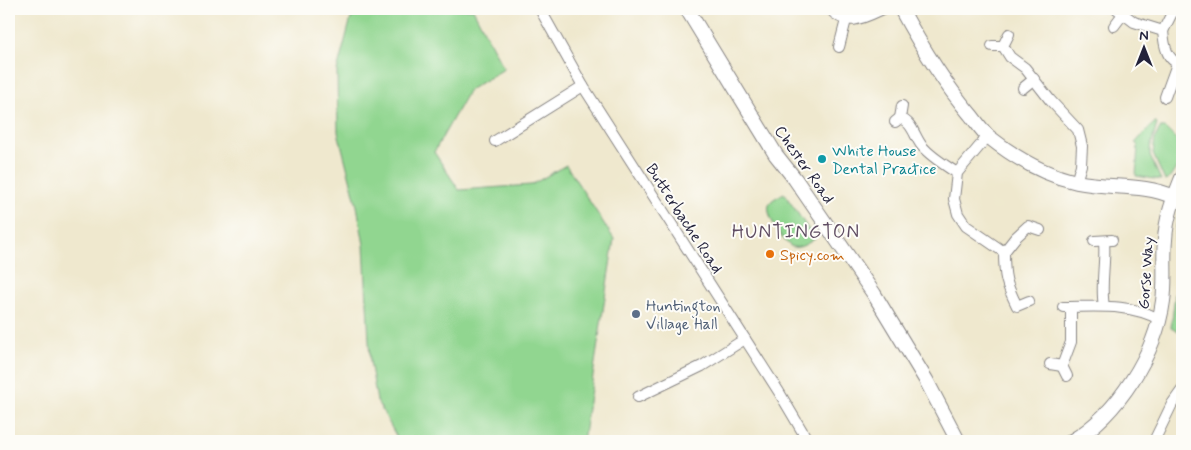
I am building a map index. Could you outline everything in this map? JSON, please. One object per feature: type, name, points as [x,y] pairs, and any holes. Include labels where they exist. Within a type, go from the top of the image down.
[{"type":"street","name":"Butterbache Road","points":[[540,9],[583,86],[808,441]]},
{"type":"street","name":"Chester Road","points":[[687,9],[776,155],[874,294],[926,380],[958,441]]},
{"type":"street","points":[[830,9],[846,20],[864,18],[883,9]]},
{"type":"street","points":[[901,9],[921,46],[947,86],[988,136],[1024,161],[1050,174],[1076,182],[1106,187],[1135,186],[1161,191],[1174,197]]},
{"type":"street","points":[[1165,97],[1180,64],[1170,56],[1164,45],[1163,31],[1174,9]]},
{"type":"street","points":[[1114,26],[1120,11],[1134,22],[1163,31]]},
{"type":"street","points":[[839,47],[846,20]]},
{"type":"street","points":[[1009,34],[998,46],[1025,68],[1050,100],[1078,130],[1082,146],[1081,166],[1076,182]]},
{"type":"street","points":[[1023,88],[1034,79]]},
{"type":"street","points":[[495,141],[583,86]]},
{"type":"street","points":[[902,106],[897,120],[905,120],[911,126],[922,146],[957,173]]},
{"type":"street","points":[[988,136],[957,173],[954,199],[958,214],[966,226],[1004,252]]},
{"type":"street","name":"Gorse Way","points":[[1072,441],[1088,437],[1131,382],[1149,351],[1163,301],[1166,222],[1182,178]]},
{"type":"street","points":[[1028,301],[1016,311],[1006,282],[1004,252],[1026,222],[1040,230]]},
{"type":"street","points":[[1094,241],[1108,240],[1102,293],[1104,306]]},
{"type":"street","points":[[1050,364],[1064,371],[1071,342],[1067,307],[1125,307],[1148,313],[1159,319]]},
{"type":"street","points":[[638,397],[702,366],[745,339]]},
{"type":"street","points":[[1154,441],[1172,404],[1182,390]]},
{"type":"green space","points":[[379,9],[473,9],[504,69],[469,90],[434,152],[459,190],[531,185],[566,165],[614,239],[583,441],[399,441],[377,401],[370,361],[364,245],[357,206],[338,132],[337,71],[351,18]]},
{"type":"green space","points":[[1155,122],[1157,124],[1150,156],[1161,180],[1136,176],[1138,145],[1135,143]]},
{"type":"green space","points":[[1160,128],[1165,128],[1182,145],[1182,158],[1170,178],[1165,181],[1153,154],[1155,138]]},
{"type":"green space","points":[[784,193],[815,239],[802,246],[793,247],[789,245],[772,222],[769,209],[770,203]]},
{"type":"green space","points":[[1182,203],[1182,334],[1171,328],[1176,287],[1175,237]]},
{"type":"place","name":"White House Dental Practice","points":[[822,159]]},
{"type":"place","name":"Spicy.com","points":[[770,254]]},
{"type":"place","name":"Huntington Village Hall","points":[[636,314]]},
{"type":"district","name":"HUNTINGTON","points":[[796,231]]}]
